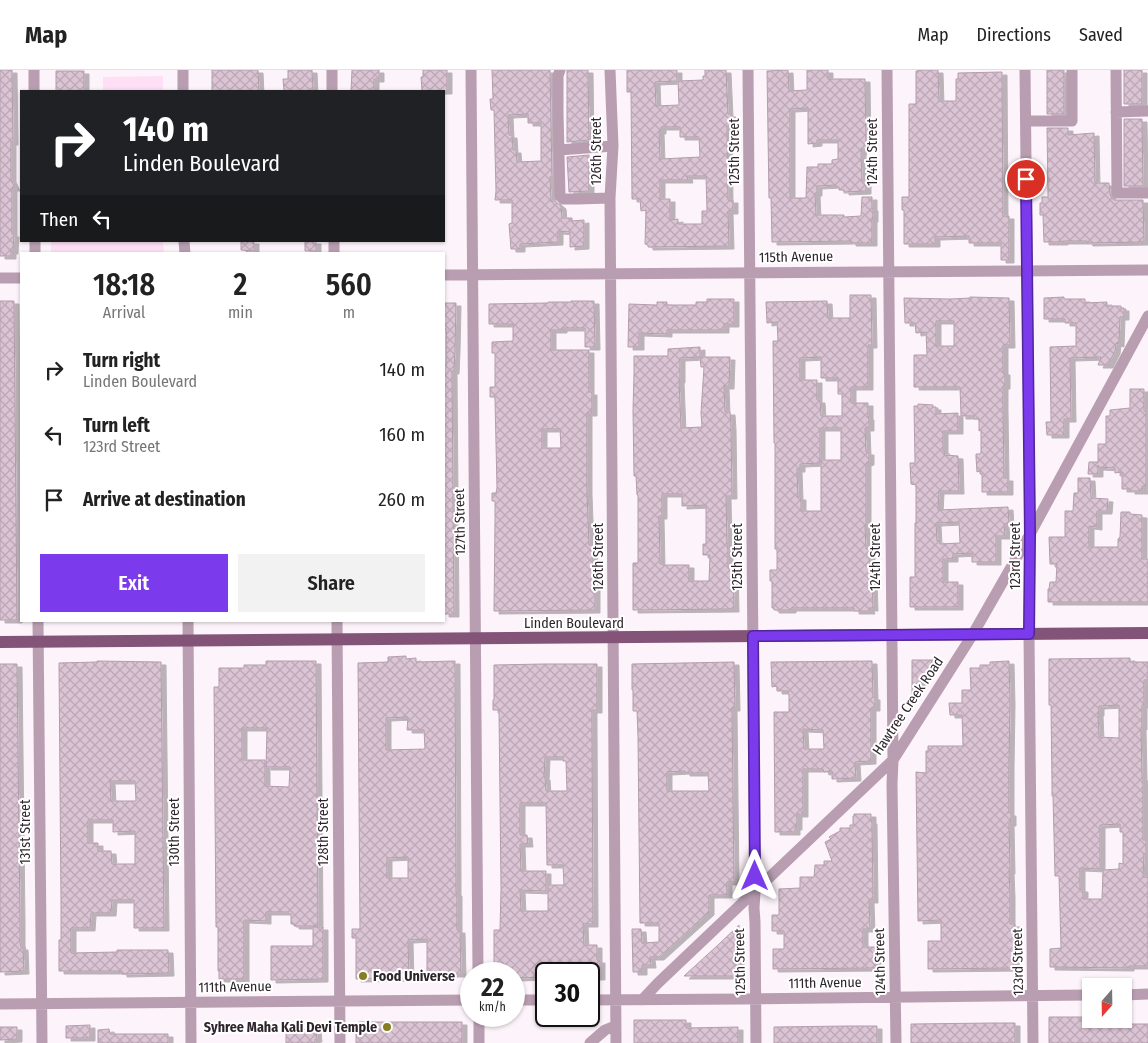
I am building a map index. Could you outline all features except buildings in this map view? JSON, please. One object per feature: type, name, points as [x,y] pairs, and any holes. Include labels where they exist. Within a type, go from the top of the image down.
[{"type":"main road","name":"Linden Boulevard","points":[[0,642],[1148,633]]},
{"type":"street","points":[[34,70],[34,90]]},
{"type":"street","points":[[183,70],[183,90]]},
{"type":"street","points":[[332,70],[332,90]]},
{"type":"street","name":"127th Street","points":[[471,70],[478,962]]},
{"type":"street","points":[[560,70],[558,76],[560,196],[563,199],[610,198]]},
{"type":"street","name":"126th Street","points":[[610,70],[612,146],[610,198],[616,1043]]},
{"type":"street","name":"125th Street","points":[[748,70],[756,1043]]},
{"type":"street","name":"124th Street","points":[[887,70],[892,784],[896,1043]]},
{"type":"street","name":"123rd Street","points":[[1025,70],[1033,1043]]},
{"type":"street","points":[[1026,121],[1072,121],[1072,70]]},
{"type":"street","points":[[1116,70],[1117,193],[1148,193]]},
{"type":"street","points":[[1116,112],[1148,111]]},
{"type":"street","points":[[559,150],[612,146]]},
{"type":"street","name":"115th Avenue","points":[[445,275],[1148,270]]},
{"type":"street","points":[[0,278],[20,278]]},
{"type":"street","name":"Hawtree Creek Road","points":[[642,1000],[893,760],[973,634],[1030,534],[1148,316]]},
{"type":"street","name":"131st Street","points":[[38,622],[42,1043]]},
{"type":"street","name":"130th Street","points":[[188,622],[191,1043]]},
{"type":"street","name":"128th Street","points":[[337,622],[340,1043]]},
{"type":"street","points":[[1132,995],[1148,994]]},
{"type":"street","name":"111th Avenue","points":[[600,1000],[1082,995]]},
{"type":"street","name":"111th Avenue","points":[[0,1004],[460,1000]]},
{"type":"street","points":[[590,1043],[604,1030],[616,1026]]},
{"type":"street","points":[[478,1027],[479,1043]]},
{"type":"shaded area","points":[[163,76],[163,90],[103,90],[103,77]]},
{"type":"shaded area","points":[[51,242],[163,242],[164,252],[51,252]]},
{"type":"place","name":"Food Universe","points":[[363,976]]},
{"type":"place","name":"Syhree Maha Kali Devi Temple","points":[[387,1027]]},
{"type":"route","points":[[755,876],[753,636],[1029,634],[1030,534],[1026,179]]}]
